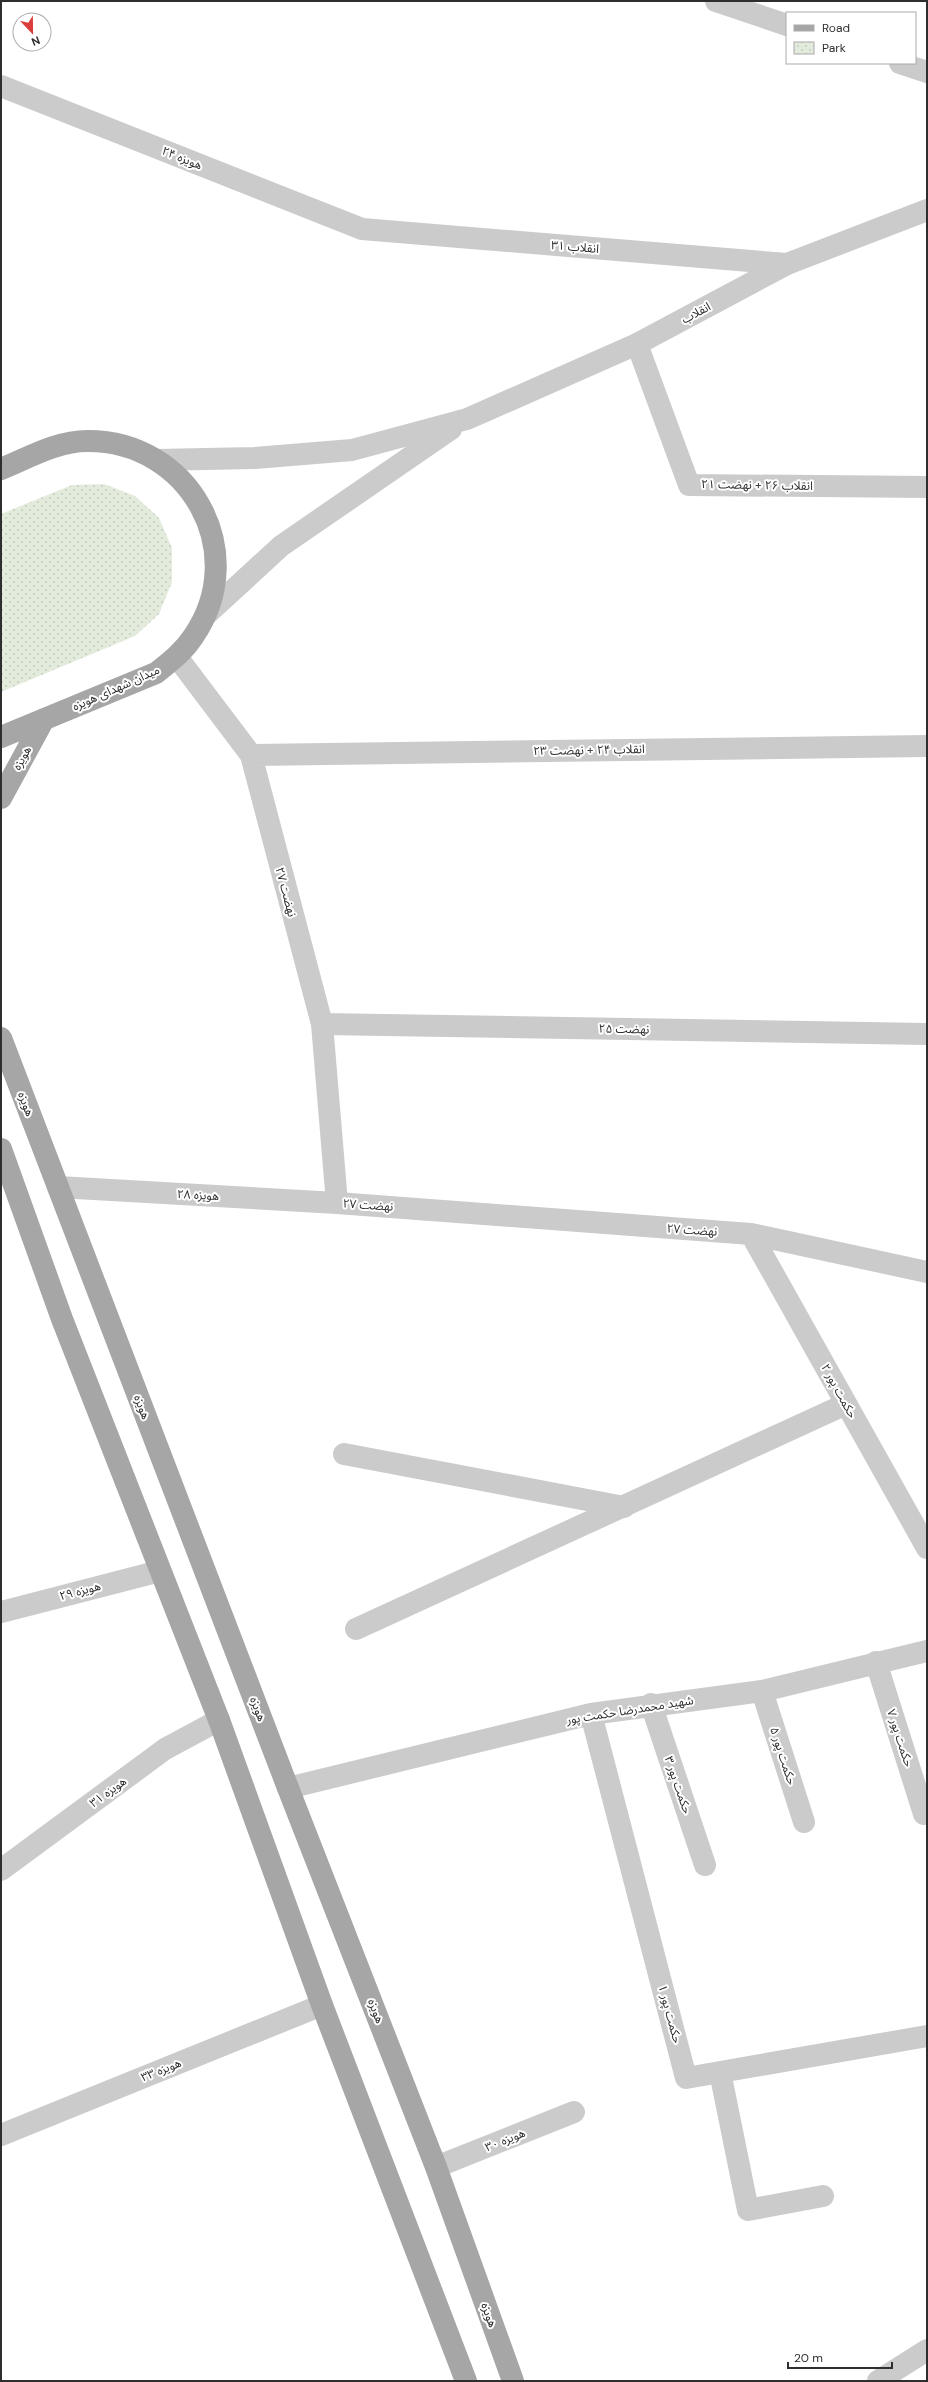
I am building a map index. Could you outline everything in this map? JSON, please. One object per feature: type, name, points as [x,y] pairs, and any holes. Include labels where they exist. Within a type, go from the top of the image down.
[{"type":"main road","name":"میدان شهدای هویزه","points":[[1,469],[62,444],[86,441],[111,443],[135,449],[157,460],[177,475],[193,493],[205,514],[213,539],[216,565],[214,590],[206,615],[193,637],[177,657],[156,672],[1,737]]},
{"type":"main road","name":"هویزه","points":[[1,798],[44,719]]},
{"type":"main road","name":"هویزه","points":[[1,1038],[288,1788],[436,2167],[513,2381]]},
{"type":"main road","points":[[1,1149],[62,1319],[219,1720],[322,2005],[466,2381]]},
{"type":"street","points":[[716,1],[786,25]]},
{"type":"street","points":[[903,64],[927,72]]},
{"type":"street","name":"هویزه ۲۴","points":[[1,86],[362,229]]},
{"type":"street","name":"انقلاب","points":[[467,419],[637,344],[787,264],[927,210]]},
{"type":"street","name":"انقلاب ۳۱","points":[[362,229],[787,264]]},
{"type":"street","name":"انقلاب ۲۶ + نهضت ۲۱","points":[[637,344],[689,485],[927,487]]},
{"type":"street","points":[[157,460],[255,458],[352,450],[467,419]]},
{"type":"street","points":[[206,615],[281,546],[467,419]]},
{"type":"street","name":"نهضت ۲۷","points":[[177,657],[251,755],[322,1024],[337,1203],[750,1234],[927,1272]]},
{"type":"street","name":"انقلاب ۲۴ + نهضت ۲۳","points":[[251,755],[927,746]]},
{"type":"street","name":"نهضت ۲۵","points":[[322,1024],[927,1034]]},
{"type":"street","name":"هویزه ۲۸","points":[[58,1187],[337,1203]]},
{"type":"street","name":"حکمت پور ۲","points":[[750,1234],[927,1548]]},
{"type":"street","points":[[356,1629],[846,1404]]},
{"type":"street","points":[[344,1454],[624,1507]]},
{"type":"street","name":"هویزه ۲۹","points":[[1,1612],[160,1571]]},
{"type":"street","name":"شهید محمدرضا حکمت پور","points":[[288,1788],[591,1714],[651,1704],[762,1690],[927,1651]]},
{"type":"street","name":"حکمت پور ۷","points":[[876,1662],[924,1814]]},
{"type":"street","name":"حکمت پور ۵","points":[[762,1690],[804,1822]]},
{"type":"street","name":"حکمت پور ۳","points":[[651,1704],[705,1865]]},
{"type":"street","name":"حکمت پور ۱","points":[[591,1714],[686,2078],[927,2036]]},
{"type":"street","name":"هویزه ۳۱","points":[[1,1870],[166,1749],[219,1720]]},
{"type":"street","name":"هویزه ۳۳","points":[[1,2135],[322,2005]]},
{"type":"street","points":[[720,2072],[748,2210],[823,2196]]},
{"type":"street","name":"هویزه ۳۰","points":[[436,2167],[574,2112]]},
{"type":"street","points":[[878,2381],[927,2350]]},
{"type":"green space","points":[[104,484],[135,496],[159,518],[172,548],[172,582],[159,614],[135,636],[1,692],[1,514],[72,485]]}]
